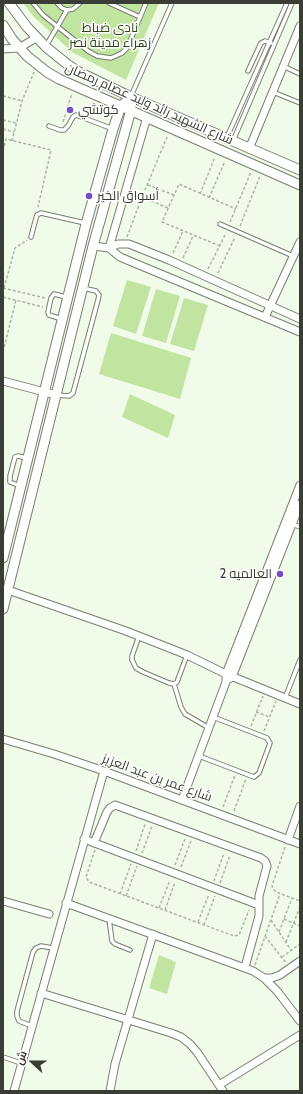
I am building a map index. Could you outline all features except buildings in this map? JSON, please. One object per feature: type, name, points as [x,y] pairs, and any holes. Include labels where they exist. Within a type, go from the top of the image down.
[{"type":"street","name":"شارع الشهيد رائد وليد عصام رمضان","points":[[9,3],[36,38],[79,72],[131,97],[300,170]]},
{"type":"street","name":"شارع الشهيد رائد وليد عصام رمضان","points":[[3,24],[19,48],[37,65],[59,79],[300,185]]},
{"type":"street","points":[[249,149],[300,26]]},
{"type":"street","points":[[3,49],[19,48],[36,38]]},
{"type":"street","points":[[16,558],[3,556],[62,319],[86,224],[113,129],[121,106],[131,97]]},
{"type":"street","points":[[3,609],[82,288],[131,110],[131,97]]},
{"type":"street","points":[[109,248],[147,117]]},
{"type":"street","points":[[86,224],[98,227]]},
{"type":"street","points":[[265,316],[300,242]]},
{"type":"street","points":[[109,248],[125,243],[169,260],[300,319]]},
{"type":"street","points":[[93,246],[109,248],[120,257],[265,316],[300,332]]},
{"type":"street","points":[[3,381],[56,395]]},
{"type":"street","points":[[182,800],[226,682],[289,523],[300,485]]},
{"type":"street","points":[[289,523],[300,504]]},
{"type":"street","points":[[8,590],[139,636],[300,704]]},
{"type":"street","name":"شارع عمر بن عبد العزيز","points":[[3,739],[104,771],[300,844]]},
{"type":"street","points":[[14,1091],[40,993],[104,771]]},
{"type":"street","points":[[96,844],[106,812],[115,806],[261,858],[265,861],[267,866],[256,904],[259,916],[245,967]]},
{"type":"street","points":[[288,840],[300,806]]},
{"type":"street","points":[[84,839],[256,904]]},
{"type":"street","points":[[3,901],[49,914]]},
{"type":"street","points":[[66,903],[253,971],[264,978],[277,991],[300,1021]]},
{"type":"street","points":[[110,1091],[115,1064],[153,934]]},
{"type":"street","points":[[264,978],[272,978],[280,975],[300,961]]},
{"type":"street","points":[[40,993],[181,1037],[197,1052],[221,1088],[300,1035]]},
{"type":"lane","points":[[33,3],[43,15],[88,51],[97,56],[111,58],[122,53],[126,48],[146,3]]},
{"type":"lane","points":[[57,3],[59,6],[67,10],[72,9],[80,3]]},
{"type":"lane","points":[[109,3],[140,17]]},
{"type":"lane","points":[[131,97],[172,3]]},
{"type":"lane","points":[[230,140],[287,3]]},
{"type":"lane","points":[[230,140],[292,3]]},
{"type":"lane","points":[[46,47],[67,10]]},
{"type":"lane","points":[[248,71],[261,43],[265,41],[274,44]]},
{"type":"lane","points":[[283,66],[300,74]]},
{"type":"lane","points":[[272,92],[300,103]]},
{"type":"lane","points":[[49,126],[60,130],[66,128],[76,115],[113,129]]},
{"type":"lane","points":[[31,237],[37,215],[41,213],[86,224]]},
{"type":"lane","points":[[220,224],[294,257]]},
{"type":"lane","points":[[56,395],[69,396],[73,393],[98,300],[96,291],[82,288]]},
{"type":"lane","points":[[62,319],[49,315],[51,300],[54,294],[68,297]]},
{"type":"lane","points":[[21,486],[11,484],[9,481],[14,458],[18,456],[28,458]]},
{"type":"lane","points":[[289,523],[300,527]]},
{"type":"lane","points":[[139,636],[132,656],[133,664],[142,672],[174,684]]},
{"type":"lane","points":[[174,684],[178,680],[187,655]]},
{"type":"lane","points":[[281,697],[300,660]]},
{"type":"lane","points":[[174,684],[181,707],[185,714],[209,728]]},
{"type":"lane","points":[[199,756],[254,777],[257,775],[269,746],[269,740],[213,717]]},
{"type":"lane","points":[[109,918],[112,941],[115,944],[130,950]]},
{"type":"lane","points":[[32,1026],[20,1020],[17,1016],[17,1011],[33,952],[40,946],[53,948]]},
{"type":"lane","points":[[3,1057],[21,1063]]},
{"type":"path","points":[[12,141],[22,101],[37,65]]},
{"type":"path","points":[[60,130],[74,86]]},
{"type":"path","points":[[3,96],[22,101]]},
{"type":"path","points":[[3,120],[16,123]]},
{"type":"path","points":[[125,243],[147,184],[171,128]]},
{"type":"path","points":[[3,129],[14,132]]},
{"type":"path","points":[[3,151],[6,139],[51,150],[38,207],[38,210],[41,213]]},
{"type":"path","points":[[200,194],[218,150]]},
{"type":"path","points":[[209,198],[228,154]]},
{"type":"path","points":[[205,276],[228,228],[254,165]]},
{"type":"path","points":[[214,280],[237,232],[263,169]]},
{"type":"path","points":[[147,184],[174,196]]},
{"type":"path","points":[[220,246],[162,222],[168,208],[179,184],[236,209]]},
{"type":"path","points":[[142,197],[168,208]]},
{"type":"path","points":[[169,260],[183,231]]},
{"type":"path","points":[[180,265],[194,235]]},
{"type":"path","points":[[31,237],[15,248],[4,288],[51,300]]},
{"type":"path","points":[[3,297],[49,308]]},
{"type":"path","points":[[3,352],[16,300]]},
{"type":"path","points":[[3,334],[7,335]]},
{"type":"path","points":[[249,731],[265,690]]},
{"type":"path","points":[[262,737],[270,717],[281,697]]},
{"type":"path","points":[[256,712],[270,717]]},
{"type":"path","points":[[220,814],[236,771]]},
{"type":"path","points":[[231,818],[248,775]]},
{"type":"path","points":[[288,840],[272,886],[273,890],[280,894],[300,901]]},
{"type":"path","points":[[96,844],[86,877],[89,882],[101,887],[234,936],[239,935],[256,904]]},
{"type":"path","points":[[253,971],[280,894]]},
{"type":"path","points":[[279,932],[292,898]]},
{"type":"path","points":[[286,942],[300,907]]},
{"type":"path","points":[[284,919],[300,926]]},
{"type":"path","points":[[271,920],[291,950]]},
{"type":"path","points":[[266,936],[291,968]]},
{"type":"path","points":[[282,957],[300,944]]},
{"type":"green space","name":"نادى ضباط زهراء مدينة نصر","points":[[23,3],[159,3],[126,80],[72,52],[34,17]]},
{"type":"green space","points":[[127,280],[151,287],[136,334],[113,326]]},
{"type":"green space","points":[[156,289],[180,296],[166,343],[142,336]]},
{"type":"green space","points":[[184,298],[208,305],[194,351],[170,344]]},
{"type":"green space","points":[[111,333],[191,358],[180,399],[99,374]]},
{"type":"green space","points":[[130,394],[175,415],[168,438],[122,417]]},
{"type":"green space","points":[[159,955],[176,962],[167,994],[149,988]]},
{"type":"place","name":"كوتشي","points":[[70,110]]},
{"type":"place","name":"أسواق الخير","points":[[89,196]]},
{"type":"place","name":"العالميه 2","points":[[280,574]]}]
